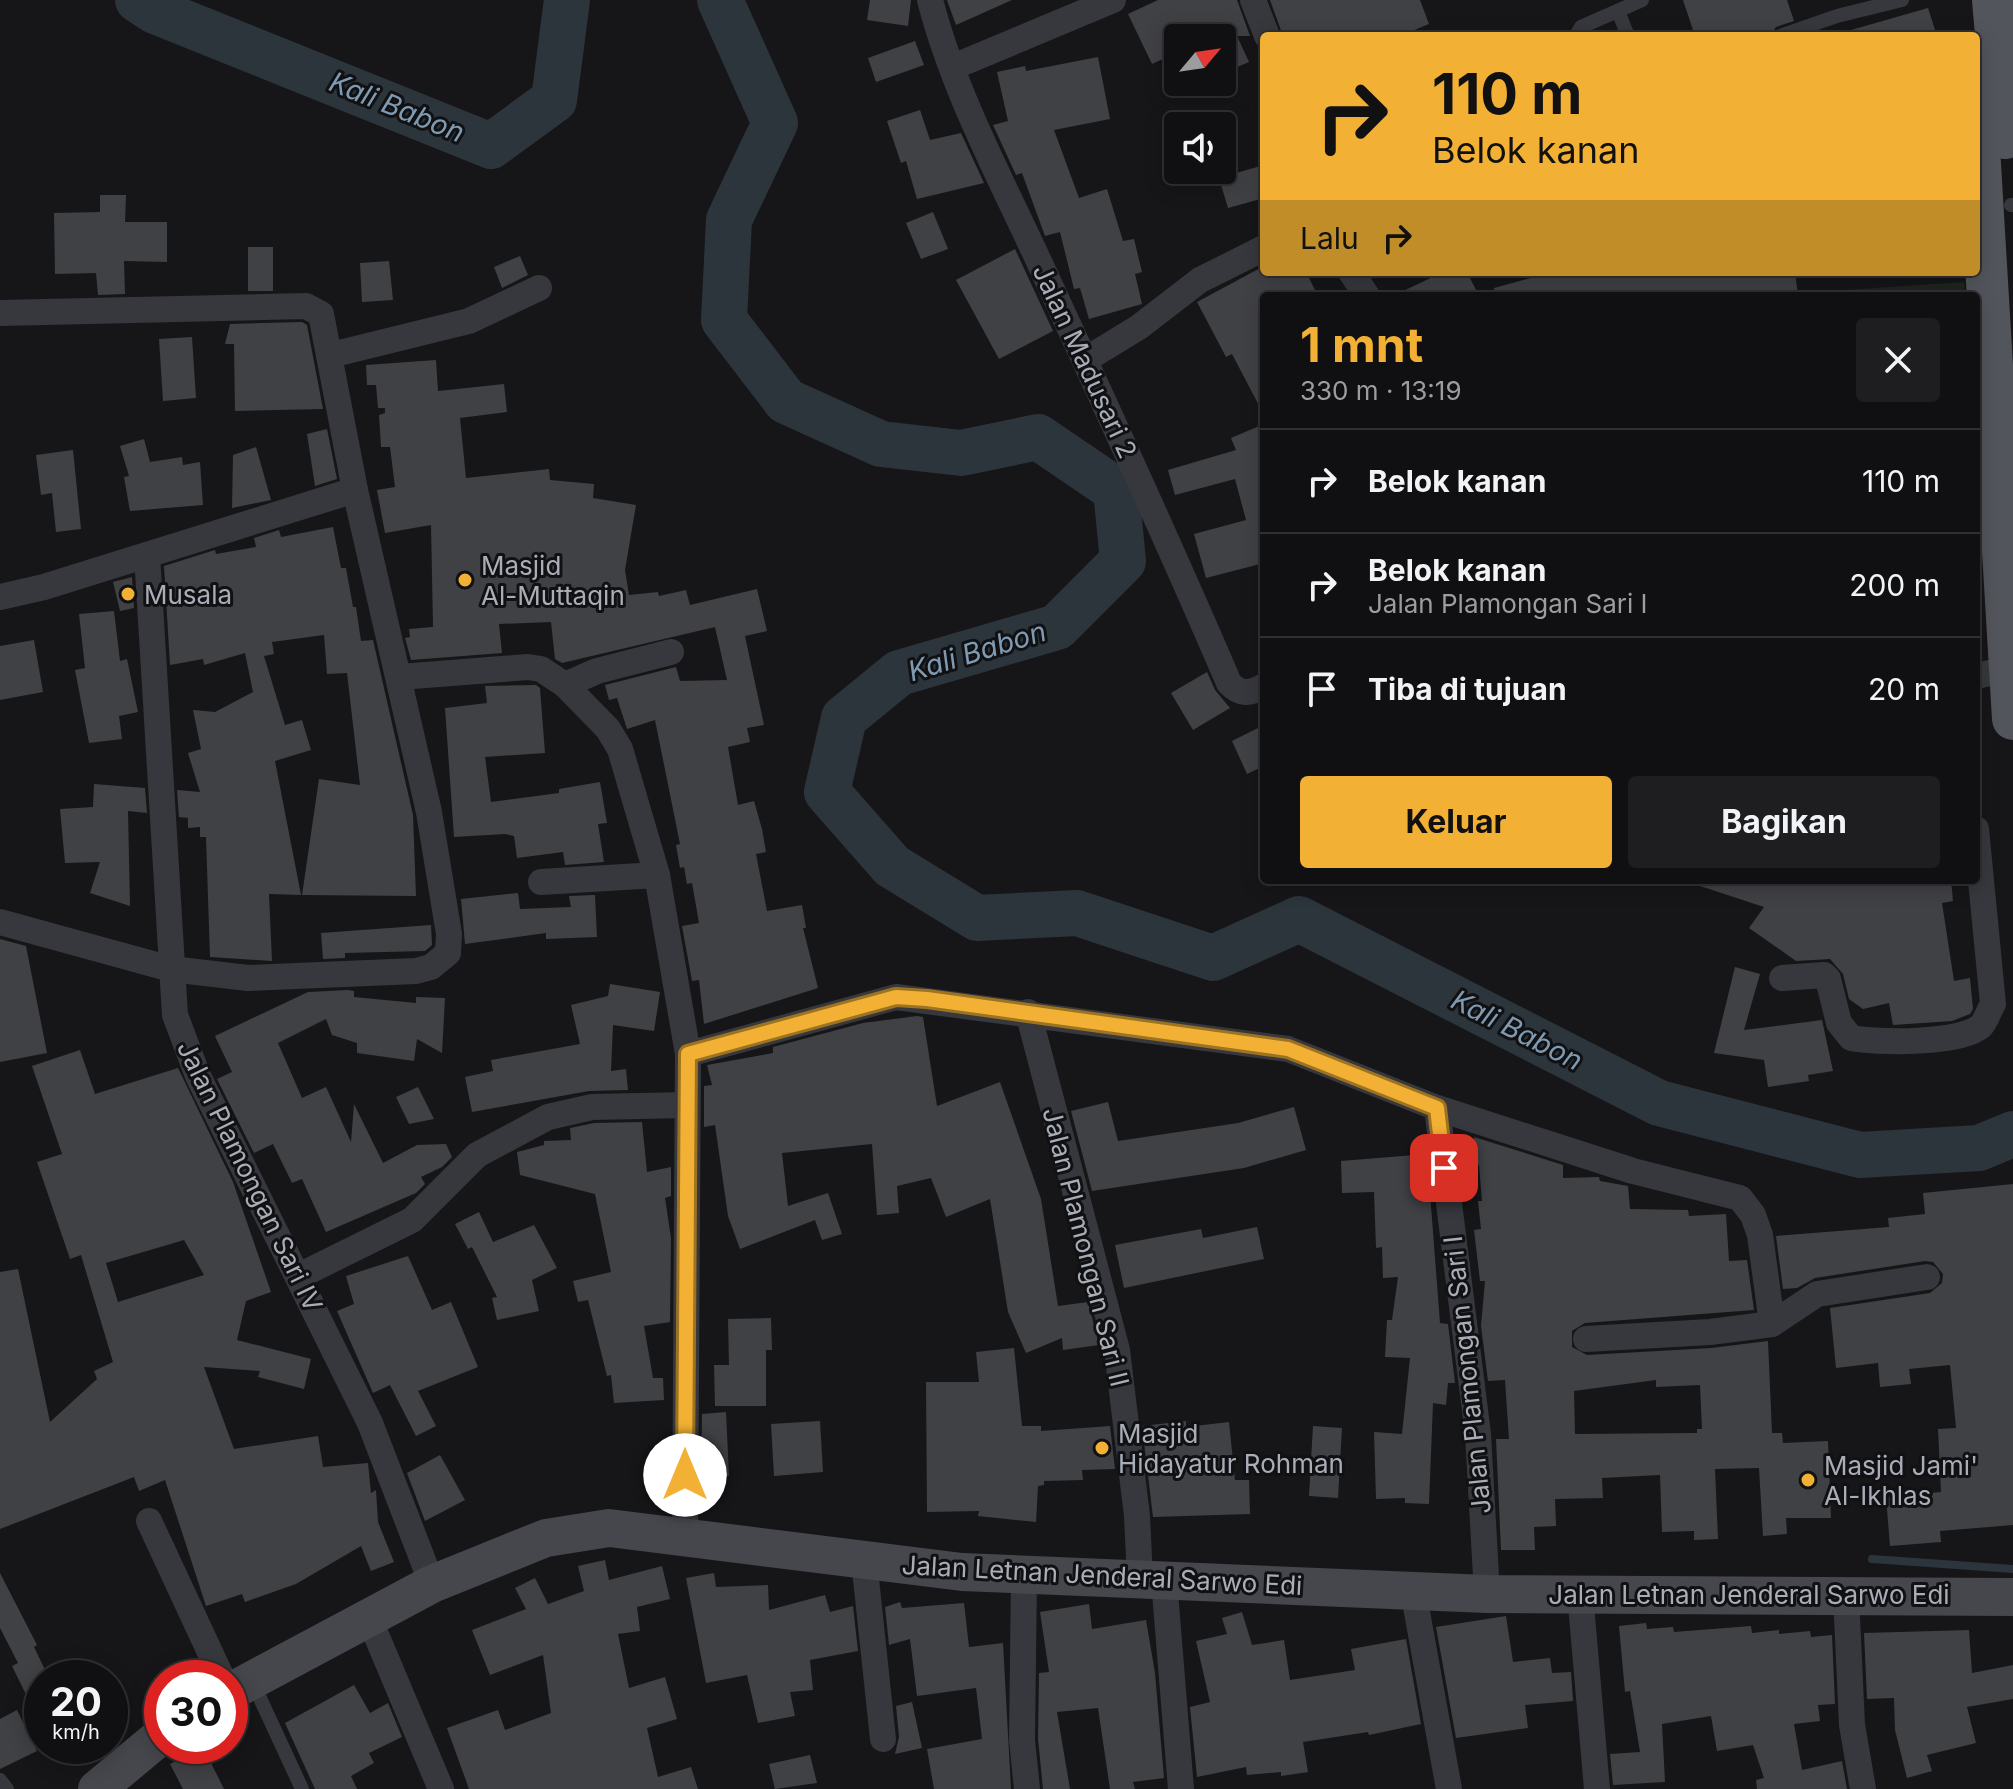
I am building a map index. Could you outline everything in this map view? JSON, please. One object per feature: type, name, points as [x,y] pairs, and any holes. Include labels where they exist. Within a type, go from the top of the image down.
[{"type":"main road","points":[[1969,0],[1972,32]]},
{"type":"main road","points":[[1993,0],[2000,223],[1986,434],[1992,672],[2013,719]]},
{"type":"main road","name":"Jalan Letnan Jenderal Sarwo Edi","points":[[248,1678],[432,1584],[521,1546],[571,1532],[609,1528],[962,1572],[1487,1594],[2013,1597]]},
{"type":"main road","points":[[97,1789],[144,1750]]},
{"type":"street","name":"Jalan Madusari 2","points":[[930,0],[953,67],[1168,540],[1229,683],[1237,691],[1247,693],[1260,688]]},
{"type":"street","points":[[953,67],[1113,0]]},
{"type":"street","points":[[1253,0],[1265,32]]},
{"type":"street","points":[[1085,360],[1139,327],[1200,280],[1260,250]]},
{"type":"street","points":[[331,355],[456,325],[539,288]]},
{"type":"street","points":[[0,313],[306,306],[321,314],[355,490],[429,812],[449,934],[448,953],[431,967],[416,971],[248,978],[171,969],[0,922]]},
{"type":"street","points":[[0,597],[355,490]]},
{"type":"street","name":"Jalan Plamongan Sari IV","points":[[147,555],[171,996],[182,1040],[370,1423],[432,1584]]},
{"type":"street","points":[[565,685],[597,671],[671,652]]},
{"type":"street","points":[[400,677],[528,667],[541,669],[565,685],[596,714],[620,749],[657,875],[688,1054],[685,1537]]},
{"type":"street","points":[[541,882],[657,875]]},
{"type":"street","points":[[1782,978],[1824,975],[1828,979],[1839,1023],[1851,1038],[1888,1042],[1966,1033],[1981,1025],[1993,1004],[1980,879]]},
{"type":"street","points":[[688,1054],[896,997],[1028,1012],[1288,1049],[1437,1108],[1633,1171],[1740,1198],[1753,1215],[1760,1235],[1772,1324]]},
{"type":"street","name":"Jalan Plamongan Sari II","points":[[1028,1012],[1117,1350],[1137,1516],[1152,1580],[1181,1789]]},
{"type":"street","points":[[299,1276],[412,1220],[477,1155],[548,1117],[592,1107],[687,1105]]},
{"type":"street","name":"Jalan Plamongan Sari I","points":[[1437,1108],[1478,1434],[1487,1594]]},
{"type":"street","points":[[1586,1339],[1710,1332],[1772,1324],[1817,1294],[1927,1277]]},
{"type":"street","points":[[149,1521],[222,1660]]},
{"type":"street","points":[[864,1560],[883,1739]]},
{"type":"street","points":[[1024,1575],[1022,1740],[1027,1789]]},
{"type":"street","points":[[1413,1590],[1449,1789]]},
{"type":"street","points":[[1580,1593],[1597,1789]]},
{"type":"street","points":[[1846,1595],[1852,1725],[1863,1789]]},
{"type":"street","points":[[369,1618],[441,1789]]},
{"type":"lane","points":[[1578,32],[1581,27],[1642,0]]},
{"type":"lane","points":[[1791,32],[1837,16],[1902,0]]},
{"type":"lane","points":[[1618,11],[1626,32]]},
{"type":"lane","points":[[248,1704],[302,1789]]},
{"type":"lane","points":[[0,1780],[7,1789]]},
{"type":"shaded area","points":[[1964,282],[1965,292],[1845,292]]},
{"type":"building","points":[[870,0],[911,0],[908,26],[867,20]]},
{"type":"building","points":[[947,0],[1012,0],[956,25]]},
{"type":"building","points":[[1158,0],[1237,0],[1250,36],[1237,36],[1249,62],[1236,68],[1236,24],[1164,24],[1164,58],[1152,64],[1128,14]]},
{"type":"building","points":[[1270,0],[1420,0],[1429,24],[1410,32],[1282,32]]},
{"type":"building","points":[[1683,0],[1787,0],[1794,21],[1776,27],[1773,32],[1694,32]]},
{"type":"building","points":[[1928,8],[1936,32],[1851,32]]},
{"type":"building","points":[[915,41],[924,65],[876,82],[868,58]]},
{"type":"building","points":[[1098,57],[1110,119],[1054,130],[1079,198],[1107,189],[1123,241],[1134,239],[1142,272],[1135,274],[1142,304],[1089,319],[1080,288],[1074,289],[1060,232],[1045,236],[1022,173],[1016,175],[993,125],[1008,121],[997,72],[1025,66],[1026,71]]},
{"type":"building","points":[[920,110],[930,140],[961,133],[984,183],[917,199],[906,161],[901,163],[887,121]]},
{"type":"building","points":[[1260,166],[1260,199],[1228,208],[1221,184],[1236,184],[1236,173]]},
{"type":"building","points":[[100,195],[126,195],[125,222],[167,222],[167,262],[124,261],[125,294],[98,295],[96,273],[55,274],[54,213],[100,212]]},
{"type":"building","points":[[933,212],[948,249],[921,259],[906,223]]},
{"type":"building","points":[[248,247],[273,247],[273,291],[248,291]]},
{"type":"building","points":[[1015,249],[1053,331],[999,359],[956,280]]},
{"type":"building","points":[[520,256],[528,275],[502,288],[494,267]]},
{"type":"building","points":[[389,261],[393,300],[362,302],[360,263]]},
{"type":"building","points":[[1260,268],[1260,276],[1308,276],[1316,292],[1260,292],[1260,407],[1232,354],[1226,357],[1197,302]]},
{"type":"building","points":[[1435,276],[1469,276],[1477,292],[1401,292]]},
{"type":"building","points":[[1538,276],[1796,276],[1798,292],[1494,292],[1494,288]]},
{"type":"building","points":[[302,322],[307,325],[323,409],[235,411],[234,344],[225,344],[230,324]]},
{"type":"building","points":[[192,337],[196,398],[163,401],[159,339]]},
{"type":"building","points":[[436,360],[438,391],[504,384],[507,412],[460,418],[466,478],[549,469],[550,480],[594,484],[593,498],[636,505],[625,570],[629,595],[658,592],[659,596],[686,590],[690,605],[757,589],[767,631],[745,636],[764,725],[747,728],[750,742],[728,747],[738,805],[754,801],[762,829],[766,852],[756,854],[767,911],[802,905],[806,928],[803,928],[818,988],[704,1024],[699,980],[692,981],[682,926],[699,923],[692,883],[687,884],[684,867],[680,868],[676,845],[680,844],[655,720],[627,729],[617,698],[609,700],[605,685],[676,667],[680,681],[727,680],[715,627],[562,663],[555,659],[551,622],[499,624],[502,653],[411,660],[405,638],[410,637],[409,629],[433,627],[431,525],[385,533],[377,490],[395,487],[390,447],[381,447],[379,415],[385,413],[385,408],[378,408],[376,385],[367,385],[366,365]]},
{"type":"building","points":[[1260,426],[1260,564],[1206,578],[1194,534],[1246,520],[1235,479],[1175,495],[1168,470],[1236,450],[1231,438]]},
{"type":"building","points":[[327,429],[337,479],[315,486],[307,434]]},
{"type":"building","points":[[144,439],[150,462],[182,457],[183,465],[200,462],[203,505],[130,511],[124,477],[129,476],[120,446]]},
{"type":"building","points":[[256,447],[271,500],[232,508],[233,455]]},
{"type":"building","points":[[73,450],[81,529],[56,532],[52,493],[41,495],[36,455]]},
{"type":"building","points":[[333,527],[341,568],[346,568],[353,607],[356,607],[361,641],[373,640],[413,815],[416,896],[302,895],[319,779],[360,785],[347,673],[327,674],[324,635],[272,642],[274,654],[264,656],[285,725],[302,720],[311,750],[275,761],[301,895],[269,894],[272,961],[210,957],[206,837],[200,837],[200,827],[188,828],[188,818],[179,817],[177,790],[200,792],[188,753],[201,749],[193,710],[215,712],[253,692],[245,653],[204,665],[203,659],[170,665],[164,566],[215,550],[216,554],[256,547],[254,538],[279,530],[281,537]]},
{"type":"building","name":"Musala","points":[[132,577],[134,608],[120,611],[113,582]]},
{"type":"building","points":[[114,611],[120,661],[127,659],[138,712],[119,716],[122,739],[89,743],[75,670],[85,668],[79,614]]},
{"type":"building","points":[[34,640],[43,692],[0,700],[0,646]]},
{"type":"building","points":[[1207,672],[1215,690],[1230,708],[1193,730],[1171,693]]},
{"type":"building","points":[[536,685],[540,688],[545,753],[485,757],[491,802],[559,793],[559,789],[600,782],[607,823],[598,824],[604,862],[565,865],[563,852],[517,858],[514,836],[505,834],[454,837],[445,708],[487,703],[485,686]]},
{"type":"building","points":[[1258,728],[1260,768],[1247,774],[1232,741]]},
{"type":"building","points":[[94,784],[145,788],[147,813],[128,811],[130,906],[90,893],[100,862],[65,863],[60,809],[93,807]]},
{"type":"building","points":[[1694,884],[1951,884],[1953,901],[1942,903],[1954,981],[1970,978],[1973,1009],[1970,1014],[1952,1021],[1893,1025],[1889,1003],[1863,1009],[1849,999],[1843,974],[1830,959],[1796,961],[1749,928],[1764,907]]},
{"type":"building","points":[[518,893],[520,909],[571,907],[569,896],[595,895],[597,937],[546,939],[546,933],[465,944],[461,899]]},
{"type":"building","points":[[431,925],[432,945],[425,951],[345,953],[345,958],[323,959],[321,933]]},
{"type":"building","points":[[0,939],[26,946],[47,1053],[0,1062]]},
{"type":"building","points":[[1735,967],[1760,974],[1744,1030],[1822,1020],[1833,1071],[1808,1075],[1809,1081],[1768,1087],[1764,1060],[1714,1053]]},
{"type":"building","points":[[610,984],[660,992],[654,1031],[613,1025],[611,1071],[626,1069],[628,1090],[589,1091],[472,1112],[465,1077],[493,1071],[491,1060],[580,1044],[571,1005],[608,996]]},
{"type":"building","points":[[354,991],[354,997],[416,1003],[416,997],[445,998],[442,1053],[417,1039],[414,1061],[357,1053],[357,1043],[332,1035],[326,1019],[278,1043],[302,1098],[326,1087],[351,1142],[354,1104],[383,1163],[417,1145],[446,1144],[452,1157],[442,1167],[421,1177],[425,1184],[416,1193],[326,1232],[302,1179],[292,1183],[273,1144],[254,1153],[217,1079],[232,1072],[215,1036],[308,992]]},
{"type":"building","points":[[923,1017],[937,1106],[1000,1082],[1041,1199],[1058,1306],[1088,1302],[1099,1345],[1063,1350],[1062,1338],[1026,1353],[1008,1312],[990,1199],[946,1217],[931,1178],[897,1186],[899,1213],[877,1215],[872,1144],[782,1153],[788,1206],[828,1193],[842,1234],[822,1240],[815,1220],[740,1249],[728,1216],[715,1125],[704,1127],[704,1086],[712,1085],[707,1065],[773,1053],[773,1047],[863,1023]]},
{"type":"building","points":[[80,1050],[95,1094],[178,1068],[233,1182],[271,1292],[246,1301],[237,1340],[311,1359],[304,1389],[258,1377],[260,1371],[204,1367],[234,1449],[318,1436],[323,1467],[368,1463],[371,1493],[376,1490],[378,1522],[394,1562],[371,1571],[361,1546],[296,1584],[245,1602],[242,1594],[206,1606],[165,1480],[139,1491],[134,1477],[0,1529],[0,1272],[18,1269],[50,1422],[97,1379],[94,1371],[113,1362],[81,1255],[70,1259],[37,1162],[62,1154],[32,1066]],"holes":[[[184,1240],[204,1275],[118,1302],[106,1263]]]},
{"type":"building","points":[[418,1087],[434,1119],[409,1124],[396,1097]]},
{"type":"building","points":[[1108,1102],[1118,1141],[1238,1123],[1294,1107],[1306,1150],[1244,1168],[1092,1191],[1071,1111]]},
{"type":"building","points":[[642,1122],[647,1172],[671,1167],[671,1196],[665,1198],[671,1238],[670,1322],[644,1326],[653,1378],[663,1378],[664,1400],[614,1403],[611,1375],[607,1376],[588,1300],[578,1302],[573,1281],[611,1272],[595,1194],[520,1175],[517,1152],[544,1145],[544,1141],[571,1140],[570,1128],[594,1123]]},
{"type":"building","points":[[1474,1137],[1563,1165],[1563,1178],[1599,1177],[1600,1181],[1628,1186],[1630,1209],[1688,1210],[1689,1216],[1726,1214],[1729,1261],[1747,1260],[1754,1310],[1585,1323],[1572,1331],[1572,1347],[1587,1355],[1711,1348],[1768,1341],[1772,1433],[1782,1433],[1783,1443],[1828,1441],[1831,1518],[1786,1518],[1787,1534],[1763,1536],[1759,1468],[1715,1469],[1718,1539],[1694,1540],[1694,1531],[1662,1532],[1660,1475],[1602,1478],[1603,1498],[1555,1499],[1556,1526],[1534,1527],[1535,1550],[1501,1550],[1496,1439],[1509,1439],[1505,1380],[1488,1381],[1481,1326],[1485,1281],[1480,1281],[1474,1230],[1481,1229],[1478,1201],[1482,1201],[1479,1165],[1472,1164]],"holes":[[[1656,1380],[1656,1387],[1700,1385],[1702,1429],[1697,1429],[1697,1433],[1575,1434],[1574,1391]]]},
{"type":"building","points":[[1427,1154],[1440,1323],[1448,1324],[1455,1383],[1448,1383],[1446,1405],[1433,1403],[1429,1504],[1405,1503],[1405,1498],[1376,1499],[1374,1432],[1402,1434],[1410,1358],[1385,1357],[1387,1320],[1392,1320],[1398,1277],[1383,1278],[1382,1247],[1376,1248],[1374,1192],[1342,1193],[1341,1161]]},
{"type":"building","points":[[2013,1184],[2013,1525],[1940,1531],[1941,1542],[1890,1546],[1886,1497],[1941,1492],[1938,1429],[1956,1428],[1950,1365],[1909,1369],[1911,1384],[1880,1387],[1878,1363],[1836,1368],[1830,1308],[1930,1293],[1942,1283],[1943,1274],[1933,1262],[1925,1261],[1815,1278],[1797,1288],[1783,1289],[1776,1236],[1889,1227],[1888,1218],[1925,1214],[1923,1193]]},
{"type":"building","points":[[479,1212],[493,1242],[534,1225],[557,1268],[532,1280],[539,1311],[497,1320],[492,1298],[497,1297],[472,1247],[468,1249],[455,1224]]},
{"type":"building","points":[[1257,1227],[1264,1259],[1124,1288],[1115,1245],[1201,1229],[1203,1238]]},
{"type":"building","points":[[408,1256],[432,1310],[451,1302],[478,1367],[418,1391],[436,1426],[416,1436],[390,1385],[373,1393],[337,1311],[354,1304],[346,1276]]},
{"type":"building","points":[[771,1318],[772,1350],[766,1350],[766,1406],[715,1406],[714,1365],[729,1365],[728,1319]]},
{"type":"building","points":[[1014,1348],[1022,1426],[1041,1426],[1041,1431],[1110,1426],[1115,1469],[1082,1470],[1083,1480],[1044,1481],[1044,1485],[1038,1486],[1036,1522],[978,1516],[979,1511],[927,1512],[926,1382],[979,1382],[976,1352]]},
{"type":"building","points":[[726,1412],[729,1476],[701,1477],[702,1414]]},
{"type":"building","points":[[820,1421],[823,1472],[774,1476],[771,1424]]},
{"type":"building","points":[[1186,1421],[1186,1427],[1229,1422],[1235,1480],[1249,1480],[1250,1514],[1153,1517],[1142,1426]]},
{"type":"building","points":[[1313,1426],[1342,1428],[1338,1498],[1309,1496]]},
{"type":"building","points":[[440,1455],[465,1500],[425,1521],[407,1473]]},
{"type":"building","points":[[605,1560],[609,1580],[662,1566],[670,1599],[637,1607],[640,1631],[618,1634],[629,1688],[665,1677],[677,1719],[647,1728],[658,1777],[691,1767],[698,1789],[469,1789],[447,1728],[498,1710],[505,1730],[551,1713],[543,1655],[490,1675],[472,1630],[526,1609],[515,1588],[535,1578],[548,1604],[584,1591],[578,1566]]},
{"type":"building","points":[[0,1573],[37,1645],[34,1647],[40,1660],[24,1660],[24,1690],[12,1666],[18,1663],[0,1628]]},
{"type":"building","points":[[714,1573],[716,1587],[768,1585],[769,1610],[825,1595],[830,1612],[853,1606],[858,1651],[810,1660],[813,1690],[790,1692],[795,1716],[758,1723],[747,1675],[706,1683],[686,1578]]},
{"type":"building","points":[[900,1602],[902,1608],[964,1603],[969,1647],[1003,1643],[1011,1789],[934,1789],[927,1749],[982,1739],[976,1688],[917,1696],[910,1639],[889,1645],[885,1607]]},
{"type":"building","points":[[1089,1604],[1092,1629],[1146,1620],[1155,1673],[1164,1778],[1133,1782],[1135,1789],[1110,1789],[1098,1708],[1057,1712],[1070,1789],[1043,1789],[1038,1739],[1039,1673],[1049,1672],[1040,1612]]},
{"type":"building","points":[[1242,1612],[1252,1645],[1284,1640],[1290,1680],[1355,1670],[1351,1649],[1406,1639],[1421,1724],[1369,1735],[1368,1732],[1303,1742],[1308,1772],[1281,1776],[1281,1772],[1247,1775],[1246,1767],[1197,1777],[1190,1707],[1210,1702],[1196,1641],[1227,1634],[1222,1618]]},
{"type":"building","points":[[1506,1616],[1513,1662],[1550,1658],[1552,1673],[1571,1672],[1573,1701],[1525,1705],[1528,1728],[1456,1738],[1436,1627]]},
{"type":"building","points":[[1646,1623],[1647,1629],[1673,1627],[1674,1632],[1751,1626],[1752,1633],[1779,1630],[1779,1634],[1810,1631],[1811,1637],[1832,1635],[1835,1704],[1818,1705],[1820,1721],[1794,1724],[1802,1770],[1842,1761],[1847,1789],[1757,1789],[1756,1780],[1764,1778],[1753,1745],[1717,1751],[1711,1716],[1662,1724],[1665,1782],[1613,1785],[1610,1754],[1640,1752],[1630,1691],[1625,1692],[1619,1626]]},
{"type":"building","points":[[1969,1630],[1972,1673],[2013,1665],[2013,1699],[1967,1707],[1976,1743],[1927,1755],[1932,1771],[1907,1778],[1895,1730],[1894,1698],[1867,1699],[1864,1633]]},
{"type":"building","points":[[354,1685],[370,1713],[388,1703],[402,1737],[369,1753],[374,1763],[351,1776],[357,1789],[315,1789],[285,1723]]},
{"type":"building","points":[[912,1702],[922,1748],[895,1754],[899,1737],[896,1706]]},
{"type":"building","points":[[17,1710],[24,1724],[24,1757],[0,1769],[0,1719]]},
{"type":"building","points":[[810,1755],[817,1783],[775,1789],[769,1764]]},
{"type":"building","points":[[170,1764],[212,1764],[224,1789],[183,1789]]},
{"type":"waterway","name":"Kali Babon","points":[[138,0],[155,11],[491,146],[554,100],[567,0]]},
{"type":"waterway","name":"Kali Babon","points":[[720,0],[775,123],[729,220],[724,320],[786,401],[881,444],[961,453],[1038,437],[1116,490],[1123,561],[1057,627],[899,673],[844,718],[827,792],[892,866],[977,918],[1077,913],[1213,958],[1299,919],[1659,1103],[1860,1155],[1979,1148],[2013,1134]]},
{"type":"waterway","points":[[1872,1559],[2013,1569]]},
{"type":"place","name":"Masjid Al-Muttaqin","points":[[465,580]]},
{"type":"place","name":"Musala","points":[[128,594]]},
{"type":"place","name":"Masjid Hidayatur Rohman","points":[[1102,1448]]},
{"type":"place","name":"Masjid Jami' Al-Ikhlas","points":[[1808,1480]]},
{"type":"route","points":[[685,1475],[688,1054],[896,997],[1028,1012],[1288,1049],[1437,1108],[1444,1168]]}]
